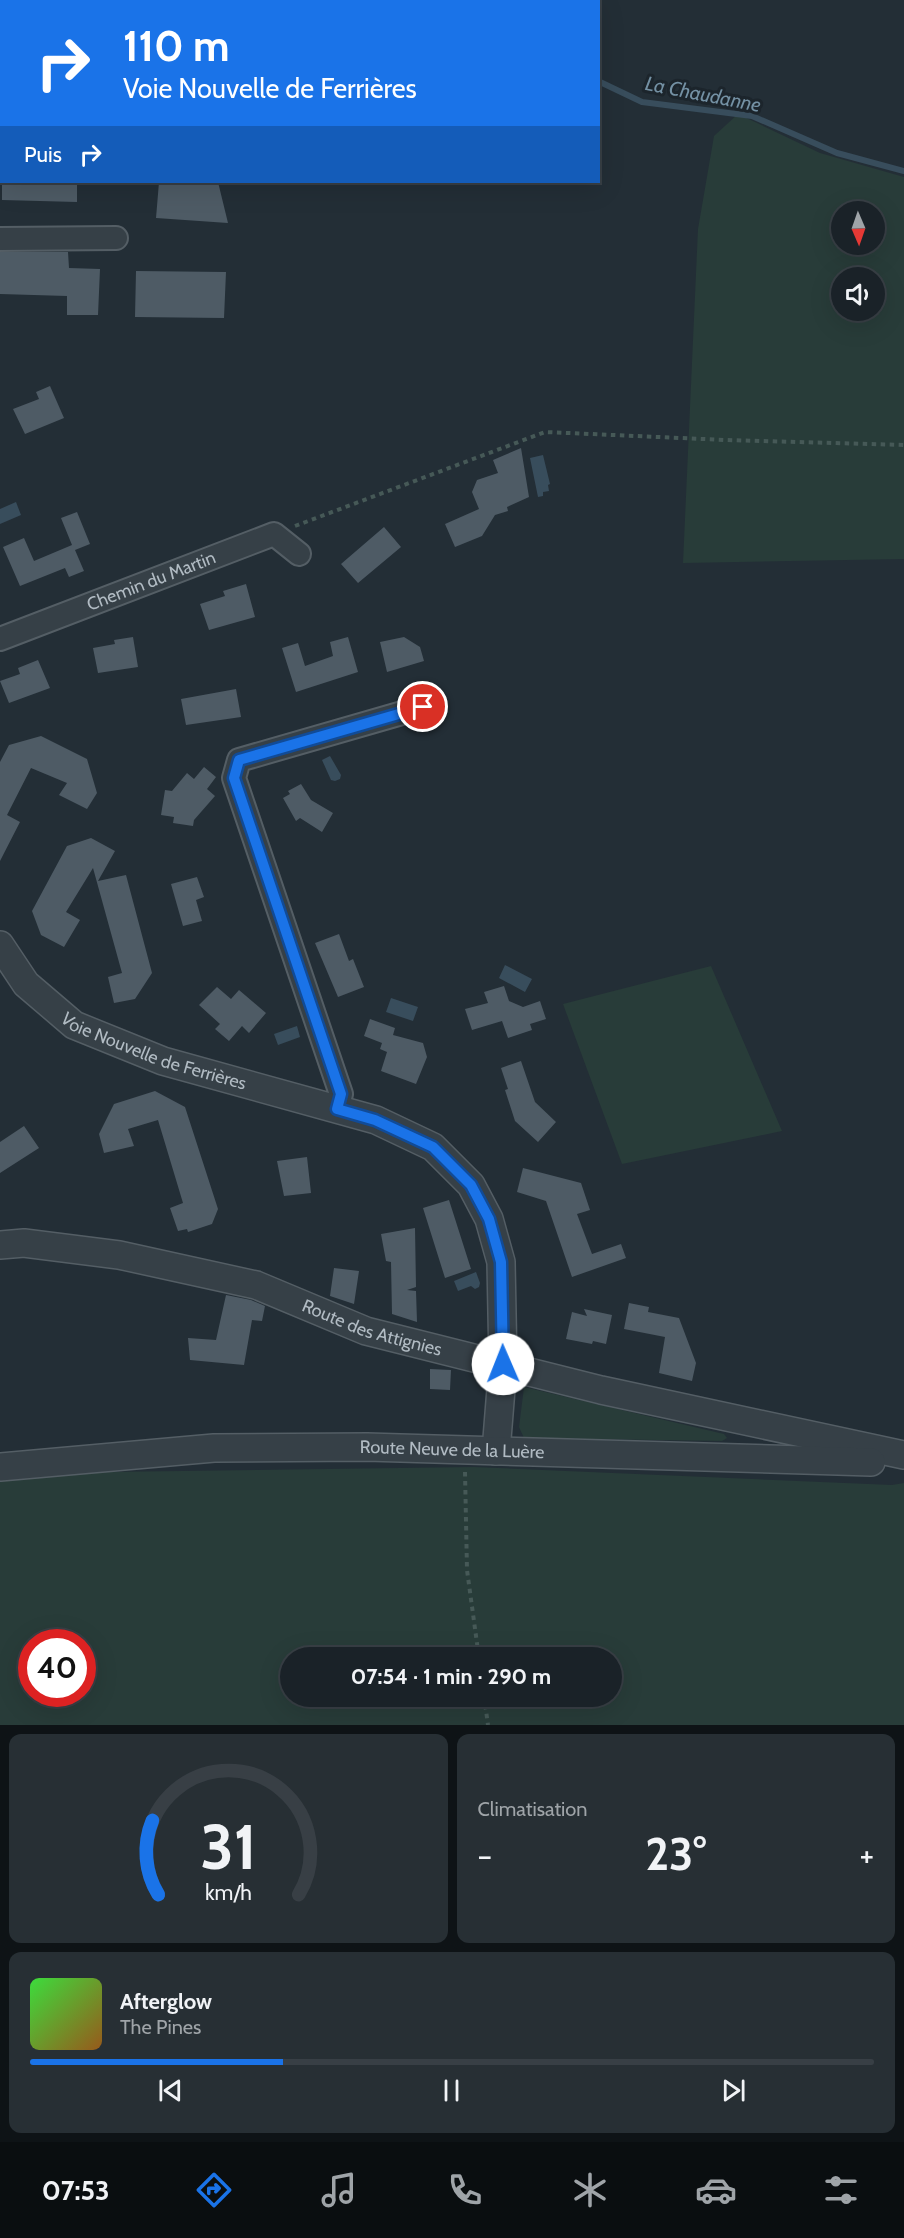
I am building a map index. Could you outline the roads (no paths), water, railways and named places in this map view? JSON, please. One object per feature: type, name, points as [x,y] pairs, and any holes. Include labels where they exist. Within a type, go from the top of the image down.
[{"type":"street","points":[[0,239],[116,238]]},
{"type":"street","name":"Chemin du Martin","points":[[0,639],[274,534],[299,554]]},
{"type":"street","points":[[337,1109],[341,1094],[234,778],[239,760],[423,707]]},
{"type":"street","name":"Voie Nouvelle de Ferrières","points":[[0,945],[26,984],[74,1025],[162,1061],[375,1120],[433,1147],[471,1185],[489,1219],[501,1262],[503,1364],[496,1451]]},
{"type":"street","name":"Route des Attignies","points":[[0,1245],[24,1243],[119,1255],[256,1285],[366,1331],[601,1390],[904,1455]]},
{"type":"street","points":[[744,1420],[756,1440],[755,1458]]},
{"type":"street","name":"Route Neuve de la Luère","points":[[0,1467],[214,1448],[367,1447],[904,1463]]},
{"type":"water","points":[[543,455],[550,484],[548,485],[549,491],[543,492],[543,496],[538,497],[530,458]]},
{"type":"water","points":[[16,502],[21,515],[0,524],[0,509]]},
{"type":"water","points":[[330,756],[341,775],[340,779],[335,781],[331,780],[322,760]]},
{"type":"water","points":[[505,965],[532,979],[525,992],[499,978]]},
{"type":"water","points":[[391,998],[418,1007],[413,1021],[386,1012]]},
{"type":"water","points":[[297,1026],[300,1037],[278,1045],[274,1034]]},
{"type":"water","points":[[476,1272],[479,1287],[475,1289],[471,1286],[458,1291],[454,1281]]},
{"type":"waterway","name":"La Chaudanne","points":[[600,82],[642,102],[752,116],[837,153],[904,171]]}]
